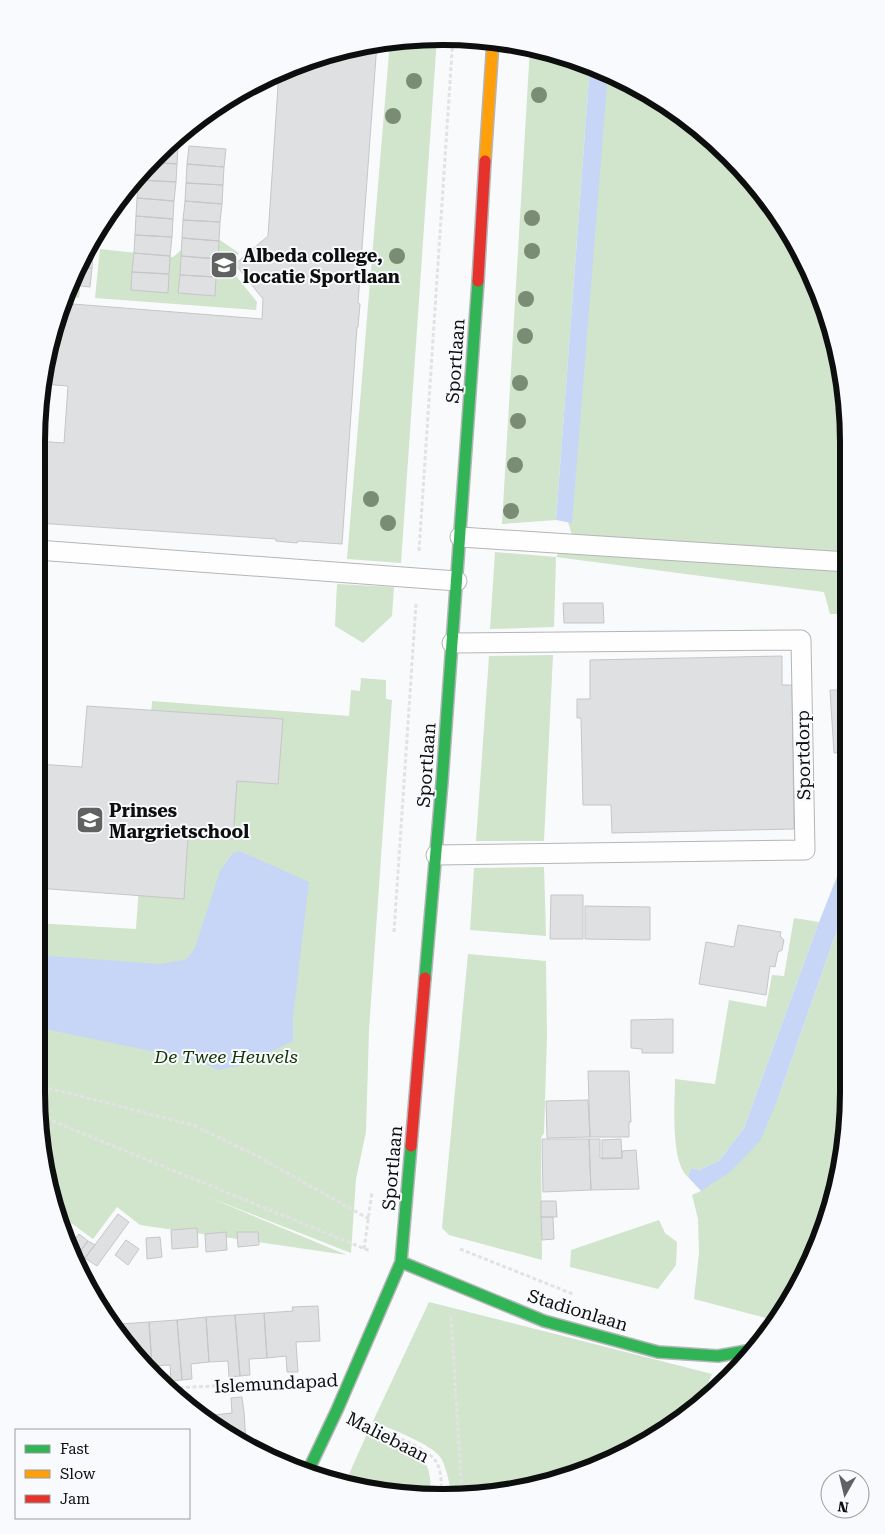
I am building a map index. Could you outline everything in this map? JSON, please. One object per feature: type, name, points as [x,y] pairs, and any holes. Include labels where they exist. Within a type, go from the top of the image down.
[{"type":"street","name":"Sportlaan","points":[[310,1466],[337,1410],[348,1380],[401,1262],[436,855],[457,581],[493,48]]},
{"type":"street","name":"Stadionlaan","points":[[401,1262],[544,1322],[658,1352],[718,1356],[743,1352]]},
{"type":"lane","points":[[460,537],[840,561]]},
{"type":"lane","points":[[45,551],[457,581]]},
{"type":"lane","name":"Sportdorp","points":[[436,855],[805,850],[801,640],[452,643]]},
{"type":"path","name":"Sportlaan","points":[[394,934],[452,45]]},
{"type":"path","points":[[45,1087],[193,1125],[257,1156],[367,1219],[404,1227]]},
{"type":"path","points":[[46,1119],[364,1249],[401,1262]]},
{"type":"path","name":"Sportlaan","points":[[364,1249],[367,1219],[373,1192]]},
{"type":"path","points":[[457,1248],[564,1289],[580,1297]]},
{"type":"path","points":[[449,1282],[462,1488]]},
{"type":"path","name":"Islemundapad","points":[[178,1388],[348,1380]]},
{"type":"path","name":"Maliebaan","points":[[337,1410],[426,1452],[436,1461],[440,1473],[442,1489]]},
{"type":"green space","points":[[436,45],[401,563],[347,559],[389,48]]},
{"type":"green space","points":[[530,55],[589,73],[556,520],[502,524]]},
{"type":"green space","points":[[598,77],[641,98],[663,112],[724,161],[773,222],[787,244],[810,290],[826,340],[837,391],[840,442],[840,614],[830,614],[824,592],[556,557],[572,535],[564,509]]},
{"type":"green space","points":[[205,230],[239,253],[228,266],[257,302],[256,310],[95,298],[100,249],[173,257]]},
{"type":"green space","points":[[81,277],[79,298],[72,298]]},
{"type":"green space","points":[[495,552],[556,557],[554,627],[490,629]]},
{"type":"green space","points":[[337,584],[394,587],[392,616],[363,643],[335,626]]},
{"type":"green space","points":[[553,655],[544,841],[476,841],[489,656]]},
{"type":"green space","name":"De Twee Heuvels","points":[[361,678],[386,680],[386,699],[392,700],[369,1030],[366,1132],[356,1179],[351,1253],[208,1197],[347,1255],[140,1225],[117,1207],[93,1239],[66,1219],[48,1143],[45,1092],[45,924],[136,929],[152,701],[349,716],[351,690],[360,691]]},
{"type":"green space","points":[[544,867],[546,936],[470,930],[474,868]]},
{"type":"green space","points":[[794,918],[819,922],[744,1128],[719,1161],[699,1170],[691,1168],[688,1177],[678,1159],[676,1145],[674,1116],[675,1079],[715,1084],[729,1000],[766,1007],[772,975],[784,976]]},
{"type":"green space","points":[[838,927],[840,928],[840,1092],[837,1143],[826,1194],[810,1244],[787,1290],[768,1319],[694,1299],[699,1253],[698,1219],[692,1195],[701,1191],[777,1101]]},
{"type":"green space","points":[[468,954],[546,961],[547,1037],[544,1133],[541,1138],[542,1260],[449,1235],[442,1228]]},
{"type":"green space","points":[[659,1220],[665,1233],[677,1242],[676,1265],[658,1289],[570,1267],[571,1250]]},
{"type":"green space","points":[[429,1302],[712,1374],[705,1390],[684,1407],[641,1436],[618,1448],[570,1468],[494,1486],[451,1489],[445,1467],[441,1458],[436,1453],[420,1442],[373,1421]]},
{"type":"green space","points":[[367,1434],[422,1459],[429,1471],[431,1489],[391,1486],[348,1477]]},
{"type":"water","points":[[589,73],[607,81],[572,523],[556,520]]},
{"type":"water","points":[[240,851],[309,882],[293,1017],[293,1041],[240,1066],[218,1070],[199,1061],[45,1029],[45,956],[161,964],[187,959],[195,948],[220,871],[233,853]]},
{"type":"water","points":[[840,871],[840,923],[777,1101],[760,1141],[730,1172],[701,1191],[688,1177],[691,1168],[699,1170],[719,1161],[744,1128]]},
{"type":"building","name":"Albeda college, locatie Sportlaan","points":[[376,51],[342,544],[298,541],[297,543],[276,541],[276,539],[45,524],[45,442],[64,443],[68,386],[49,384],[59,340],[70,305],[262,319],[263,299],[235,264],[268,236],[278,81],[315,66]]},
{"type":"building","points":[[178,146],[177,164],[159,163]]},
{"type":"building","points":[[189,146],[226,149],[224,167],[187,164]]},
{"type":"building","points":[[159,163],[177,164],[176,182],[144,180]]},
{"type":"building","points":[[187,164],[224,167],[223,185],[186,183]]},
{"type":"building","points":[[144,180],[176,182],[174,201],[137,198],[138,187]]},
{"type":"building","points":[[186,183],[223,185],[222,204],[185,201]]},
{"type":"building","points":[[137,198],[174,201],[173,219],[136,216]]},
{"type":"building","points":[[185,201],[222,204],[220,222],[183,220]]},
{"type":"building","points":[[136,216],[173,219],[172,237],[135,235]]},
{"type":"building","points":[[183,220],[220,222],[219,241],[182,238]]},
{"type":"building","points":[[135,235],[172,237],[170,256],[134,253]]},
{"type":"building","points":[[182,238],[219,241],[218,259],[181,256]]},
{"type":"building","points":[[134,253],[170,256],[169,274],[132,272]]},
{"type":"building","points":[[93,254],[92,268],[86,268]]},
{"type":"building","points":[[181,256],[218,259],[216,277],[180,275]]},
{"type":"building","points":[[86,268],[92,268],[90,287],[77,286]]},
{"type":"building","points":[[132,272],[169,274],[168,293],[131,290]]},
{"type":"building","points":[[180,275],[216,277],[215,296],[178,293]]},
{"type":"building","points":[[563,603],[603,603],[604,623],[564,623]]},
{"type":"building","points":[[782,656],[782,685],[792,685],[794,829],[612,833],[611,805],[583,805],[581,718],[577,718],[577,699],[590,699],[590,660]]},
{"type":"building","points":[[830,690],[840,690],[840,753],[834,753]]},
{"type":"building","points":[[87,706],[283,719],[278,784],[237,781],[233,839],[188,836],[184,899],[45,889],[45,764],[82,767]]},
{"type":"building","points":[[551,895],[583,895],[583,939],[550,939]]},
{"type":"building","points":[[585,906],[650,907],[650,940],[585,939]]},
{"type":"building","points":[[738,925],[781,932],[780,936],[784,940],[782,950],[778,952],[775,967],[770,966],[766,995],[699,984],[706,942],[734,947]]},
{"type":"building","points":[[673,1019],[673,1053],[642,1053],[642,1049],[631,1048],[631,1020]]},
{"type":"building","points":[[588,1071],[629,1071],[631,1122],[629,1122],[629,1137],[590,1137]]},
{"type":"building","points":[[588,1100],[590,1137],[547,1138],[546,1101]]},
{"type":"building","points":[[542,1139],[589,1139],[591,1190],[543,1192]]},
{"type":"building","points":[[589,1139],[600,1139],[600,1158],[622,1158],[622,1151],[636,1150],[639,1189],[591,1190]]},
{"type":"building","points":[[621,1139],[622,1158],[602,1159],[602,1140]]},
{"type":"building","points":[[541,1201],[556,1201],[557,1217],[541,1217]]},
{"type":"building","points":[[118,1214],[129,1222],[97,1266],[85,1258]]},
{"type":"building","points":[[541,1217],[553,1217],[554,1239],[542,1240]]},
{"type":"building","points":[[197,1228],[198,1247],[172,1249],[171,1230]]},
{"type":"building","points":[[226,1232],[227,1250],[206,1252],[205,1234]]},
{"type":"building","points":[[237,1232],[258,1232],[259,1245],[238,1247]]},
{"type":"building","points":[[79,1234],[88,1241],[79,1252],[74,1240]]},
{"type":"building","points":[[160,1237],[162,1257],[147,1259],[146,1238]]},
{"type":"building","points":[[126,1240],[139,1249],[128,1265],[115,1255]]},
{"type":"building","points":[[88,1241],[95,1245],[85,1258],[79,1253]]},
{"type":"building","points":[[318,1306],[320,1341],[296,1342],[298,1372],[287,1372],[286,1356],[267,1358],[264,1313],[293,1311],[292,1307]]},
{"type":"building","points":[[264,1313],[267,1358],[249,1359],[250,1375],[240,1376],[235,1315]]},
{"type":"building","points":[[235,1315],[240,1376],[229,1377],[228,1361],[209,1362],[206,1317]]},
{"type":"building","points":[[206,1317],[209,1362],[191,1364],[192,1379],[182,1380],[177,1320]]},
{"type":"building","points":[[177,1320],[182,1380],[171,1381],[170,1365],[155,1366],[152,1363],[149,1322]]},
{"type":"building","points":[[149,1322],[152,1363],[127,1333],[121,1324]]},
{"type":"building","points":[[242,1397],[246,1437],[214,1416],[232,1413],[231,1398]]},
{"type":"traffic: fast","points":[[425,978],[442,782],[478,281]]},
{"type":"traffic: fast","points":[[310,1466],[337,1410],[401,1262],[411,1146]]},
{"type":"traffic: fast","points":[[401,1262],[544,1321],[658,1352],[718,1356],[743,1352]]},
{"type":"traffic: slow","points":[[485,161],[493,48]]},
{"type":"traffic: jam","points":[[478,281],[485,161]]},
{"type":"traffic: jam","points":[[411,1146],[425,978]]},
{"type":"place","name":"Albeda college, locatie Sportlaan","points":[[224,265]]},
{"type":"place","name":"Prinses Margrietschool","points":[[90,820]]}]
